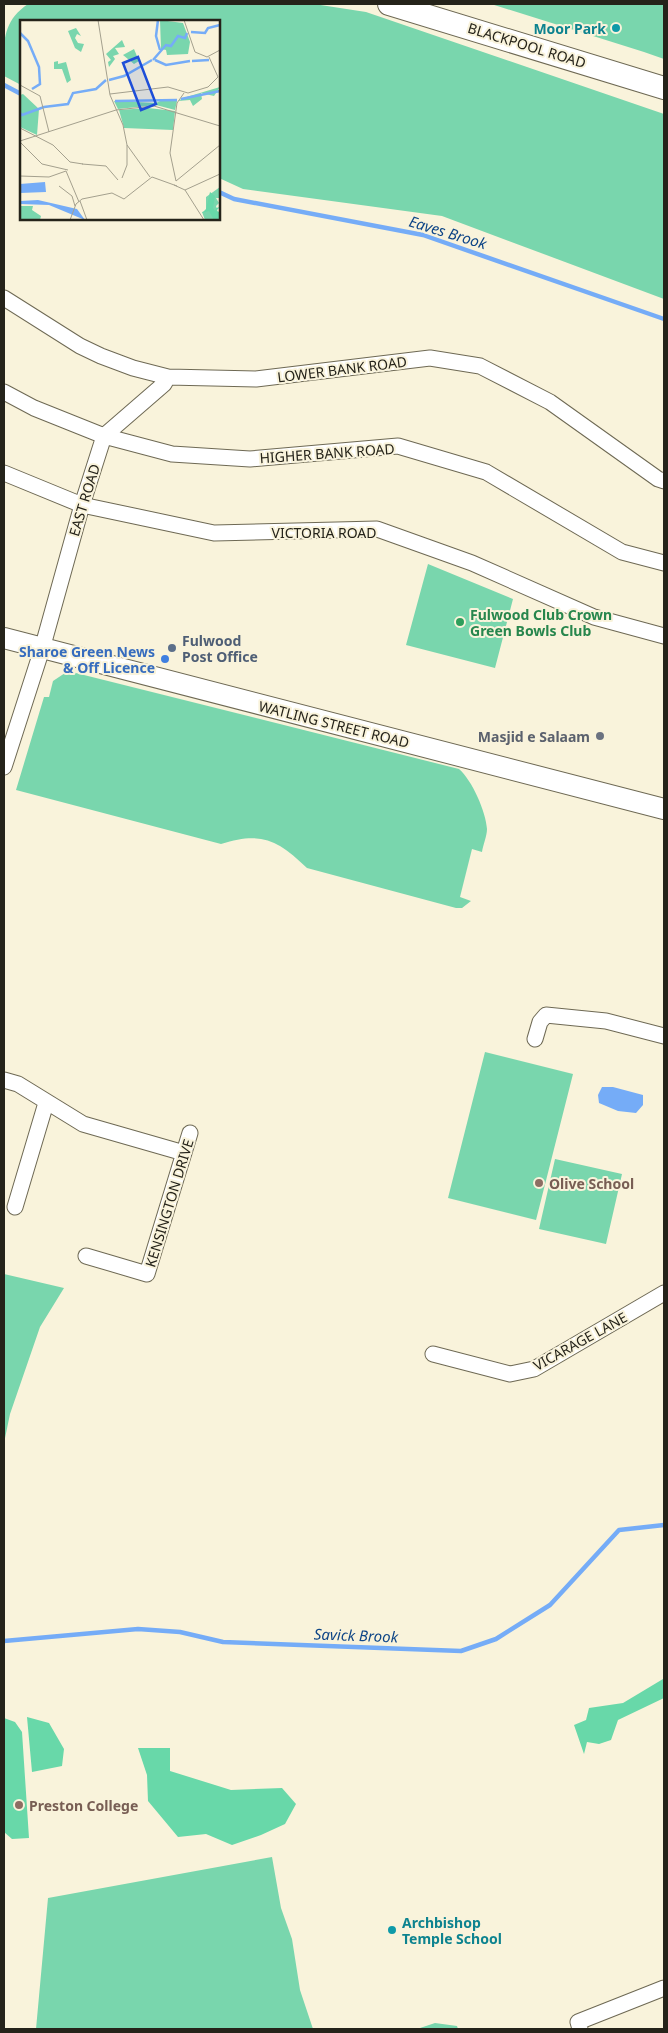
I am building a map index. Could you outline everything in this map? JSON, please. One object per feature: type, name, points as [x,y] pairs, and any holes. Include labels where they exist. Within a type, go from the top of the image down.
[{"type":"highway","name":"BLACKPOOL ROAD","points":[[389,4],[664,88]]},
{"type":"main road","name":"WATLING STREET ROAD","points":[[4,638],[664,809]]},
{"type":"street","name":"LOWER BANK ROAD","points":[[4,298],[94,353],[121,364],[168,377],[256,379],[430,358],[480,366],[550,402],[658,480],[664,481]]},
{"type":"street","points":[[104,436],[164,384],[168,377]]},
{"type":"street","name":"HIGHER BANK ROAD","points":[[4,392],[34,408],[104,436],[172,454],[250,459],[398,446],[486,472],[622,552],[664,563]]},
{"type":"street","name":"EAST ROAD","points":[[4,767],[42,649],[82,505],[104,436]]},
{"type":"street","name":"VICTORIA ROAD","points":[[4,473],[82,505],[214,533],[376,529],[472,563],[594,617],[664,636]]},
{"type":"street","points":[[535,1038],[540,1022],[546,1015],[606,1021],[664,1036]]},
{"type":"street","points":[[4,1080],[18,1084],[46,1103],[83,1124],[184,1153]]},
{"type":"street","points":[[15,1207],[46,1103]]},
{"type":"street","name":"KENSINGTON DRIVE","points":[[86,1256],[147,1274],[190,1132]]},
{"type":"street","name":"VICARAGE LANE","points":[[433,1354],[510,1374],[534,1370],[664,1293]]},
{"type":"street","points":[[580,2029],[578,2022],[664,1988]]},
{"type":"green space","points":[[28,4],[314,4],[366,12],[664,114],[664,299],[442,216],[243,189],[220,178],[220,20],[20,20],[20,84],[4,76],[4,45],[8,27],[19,11]]},
{"type":"green space","name":"Moor Park","points":[[491,4],[664,4],[664,59],[644,52]]},
{"type":"green space","name":"Fulwood Club Crown Green Bowls Club","points":[[428,564],[513,599],[495,668],[406,645]]},
{"type":"green space","points":[[68,671],[459,769],[469,781],[478,797],[487,829],[482,852],[472,849],[460,897],[471,901],[462,908],[456,908],[307,868],[297,858],[278,845],[258,838],[247,838],[221,844],[16,790],[44,697],[49,697],[53,681]]},
{"type":"green space","points":[[485,1052],[573,1074],[536,1220],[448,1198]]},
{"type":"green space","points":[[555,1159],[622,1174],[606,1244],[539,1229]]},
{"type":"green space","points":[[4,1274],[64,1288],[40,1327],[10,1414],[4,1443]]},
{"type":"green space","points":[[663,1679],[664,1698],[618,1720],[611,1740],[599,1744],[587,1742],[584,1754],[574,1725],[586,1720],[589,1708],[623,1703]]},
{"type":"green space","points":[[27,1717],[49,1723],[64,1749],[62,1766],[32,1772]]},
{"type":"green space","points":[[4,1718],[15,1722],[22,1732],[29,1838],[12,1839],[4,1832]]},
{"type":"green space","points":[[138,1748],[170,1748],[170,1771],[231,1790],[282,1788],[296,1804],[285,1824],[232,1845],[206,1834],[178,1837],[148,1801],[147,1775]]},
{"type":"green space","points":[[272,1857],[281,1908],[292,1939],[300,1990],[313,2029],[36,2029],[48,1898]]},
{"type":"green space","points":[[435,2023],[457,2026],[458,2029],[417,2029]]},
{"type":"water","points":[[602,1087],[613,1087],[643,1095],[643,1105],[636,1113],[618,1111],[599,1103],[598,1095]]},
{"type":"waterway","name":"Eaves Brook","points":[[4,85],[20,93]]},
{"type":"waterway","name":"Eaves Brook","points":[[220,192],[234,199],[423,235],[664,319]]},
{"type":"waterway","name":"Savick Brook","points":[[4,1641],[138,1629],[180,1632],[223,1642],[461,1651],[496,1639],[550,1605],[619,1530],[664,1525]]},
{"type":"place","name":"Moor Park","points":[[616,28]]},
{"type":"place","name":"Fulwood Club Crown Green Bowls Club","points":[[460,622]]},
{"type":"place","name":"Fulwood Post Office","points":[[172,648]]},
{"type":"place","name":"Sharoe Green News & Off Licence","points":[[165,659]]},
{"type":"place","name":"Masjid e Salaam","points":[[600,736]]},
{"type":"place","name":"Olive School","points":[[539,1183]]},
{"type":"place","name":"Preston College","points":[[19,1805]]},
{"type":"place","name":"Archbishop Temple School","points":[[392,1930]]}]
